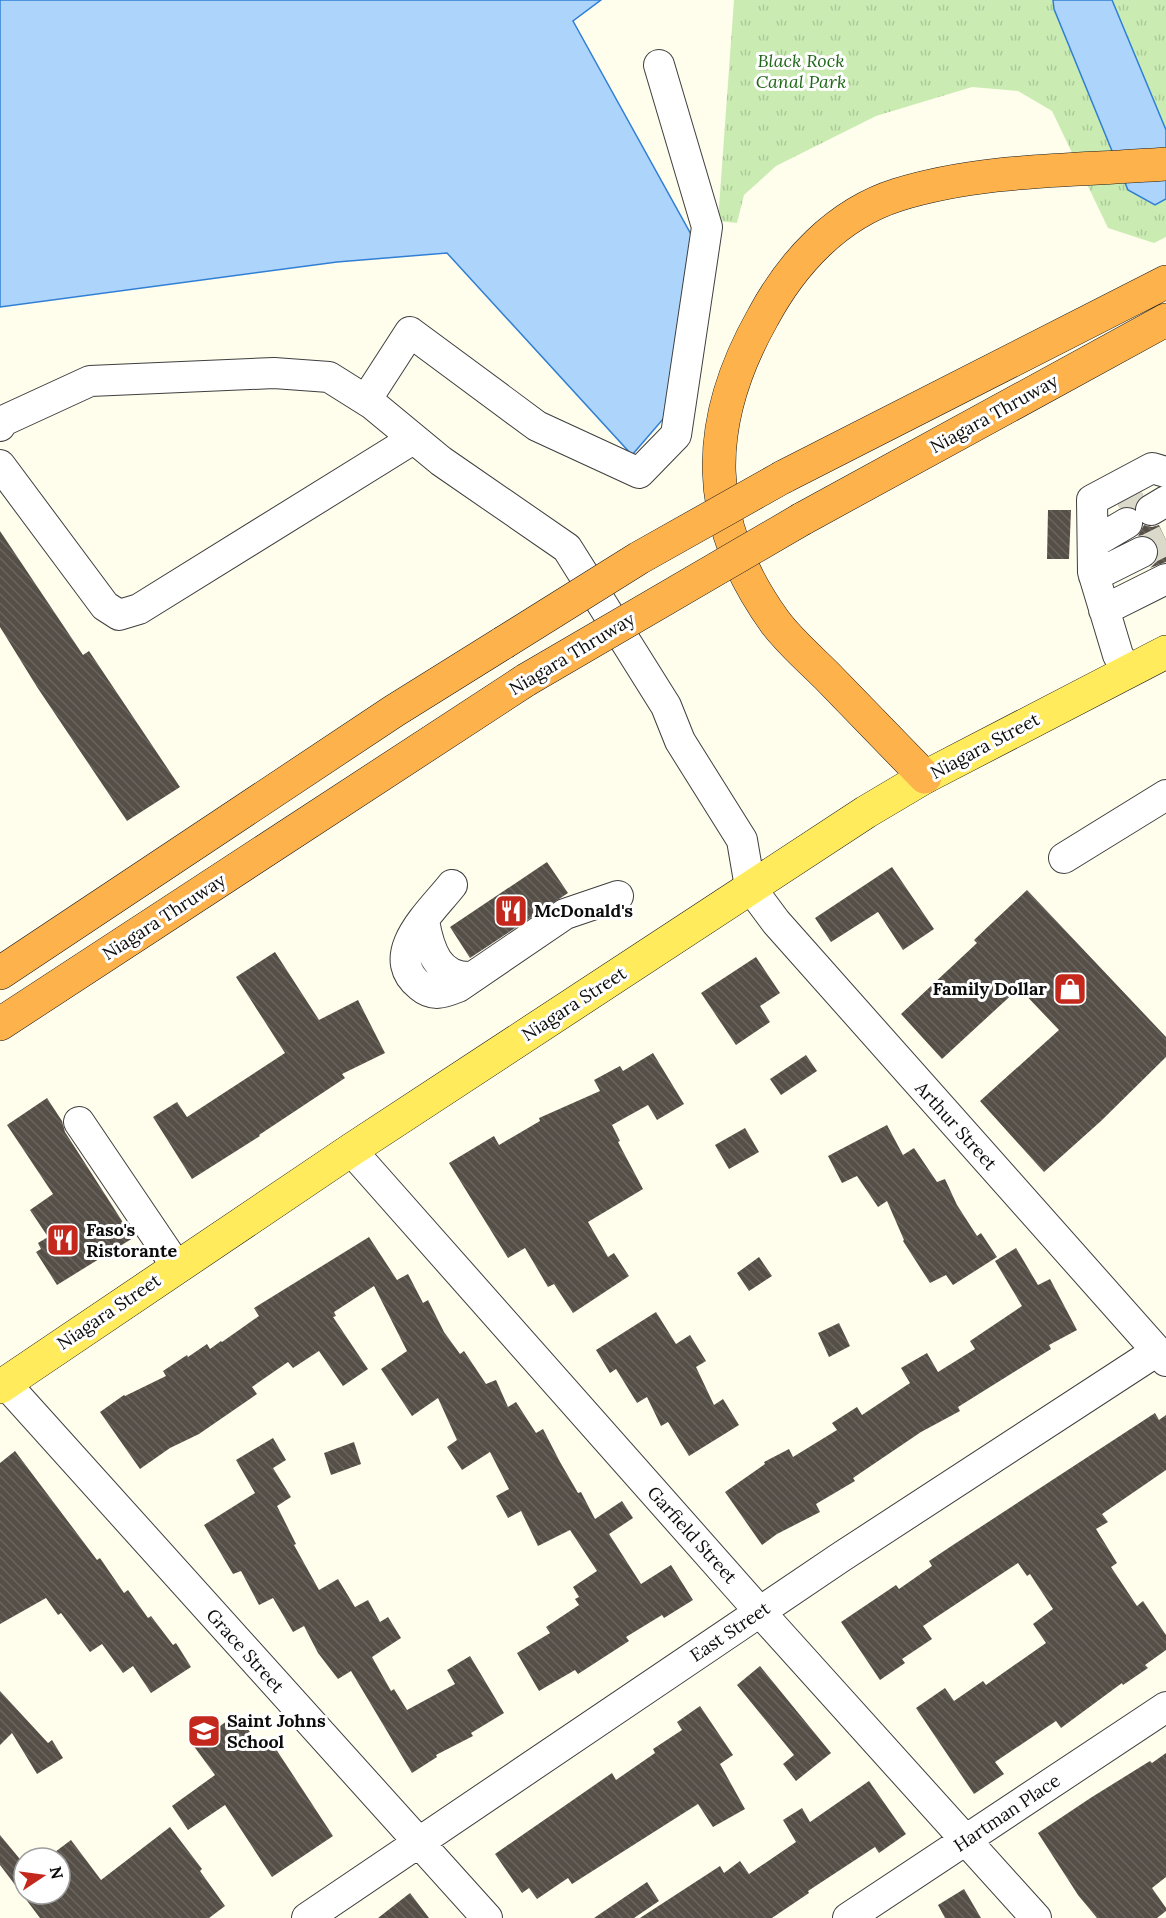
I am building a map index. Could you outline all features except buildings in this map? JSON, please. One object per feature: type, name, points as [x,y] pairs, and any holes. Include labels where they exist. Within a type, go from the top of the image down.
[{"type":"highway","points":[[926,777],[776,623],[756,592],[739,558],[721,495],[718,467],[723,416],[731,386],[769,305],[806,255],[827,234],[869,207],[896,195],[970,178],[1024,172],[1166,164]]},
{"type":"highway","name":"Niagara Thruway","points":[[0,973],[394,711],[639,558],[783,477],[1153,288]]},
{"type":"highway","name":"Niagara Thruway","points":[[0,1024],[526,680],[802,519],[1162,322]]},
{"type":"main road","name":"Niagara Street","points":[[2,1385],[351,1150],[866,812],[926,777],[1127,670],[1166,654]]},
{"type":"street","points":[[366,400],[410,332],[537,426],[639,473],[676,435],[707,227],[659,64]]},
{"type":"street","points":[[0,426],[3,421],[90,381],[274,373],[329,378],[366,400],[441,460],[567,548],[666,706],[680,741],[742,840],[750,887]]},
{"type":"street","points":[[0,465],[105,606],[119,615],[139,609],[413,439]]},
{"type":"street","points":[[1127,670],[1118,655],[1099,594],[1132,508],[1092,500],[1152,468],[1166,472]]},
{"type":"street","points":[[1099,594],[1153,567]]},
{"type":"street","points":[[1064,858],[1166,795]]},
{"type":"street","points":[[452,885],[408,942],[404,955],[406,968],[413,980],[426,991],[440,994],[458,987],[566,914],[618,896]]},
{"type":"street","name":"Arthur Street","points":[[750,887],[776,922],[1161,1356]]},
{"type":"street","points":[[79,1122],[177,1267]]},
{"type":"street","name":"Garfield Street","points":[[351,1150],[760,1612],[1036,1918]]},
{"type":"street","name":"East Street","points":[[307,1918],[760,1612],[1161,1356]]},
{"type":"street","name":"Grace Street","points":[[2,1385],[487,1918]]},
{"type":"street","name":"Hartman Place","points":[[848,1918],[1166,1707]]},
{"type":"green space","name":"Black Rock Canal Park","points":[[734,0],[1166,0],[1166,237],[1154,243],[1108,228],[1052,111],[1018,91],[972,87],[876,116],[776,166],[744,195],[737,223],[718,221]]},
{"type":"water","points":[[0,0],[601,0],[573,21],[693,238],[664,418],[632,455],[447,253],[337,262],[0,307]]},
{"type":"water","points":[[1053,0],[1112,0],[1166,130],[1166,199],[1155,205],[1128,190],[1054,9]]},
{"type":"tunnel","points":[[1117,503],[1141,491]]},
{"type":"tunnel","points":[[1142,552],[1166,540]]},
{"type":"place","name":"McDonald's","points":[[511,911]]},
{"type":"place","name":"Family Dollar","points":[[1070,989]]},
{"type":"place","name":"Faso's Ristorante","points":[[63,1240]]},
{"type":"place","name":"Saint Johns School","points":[[204,1731]]}]
